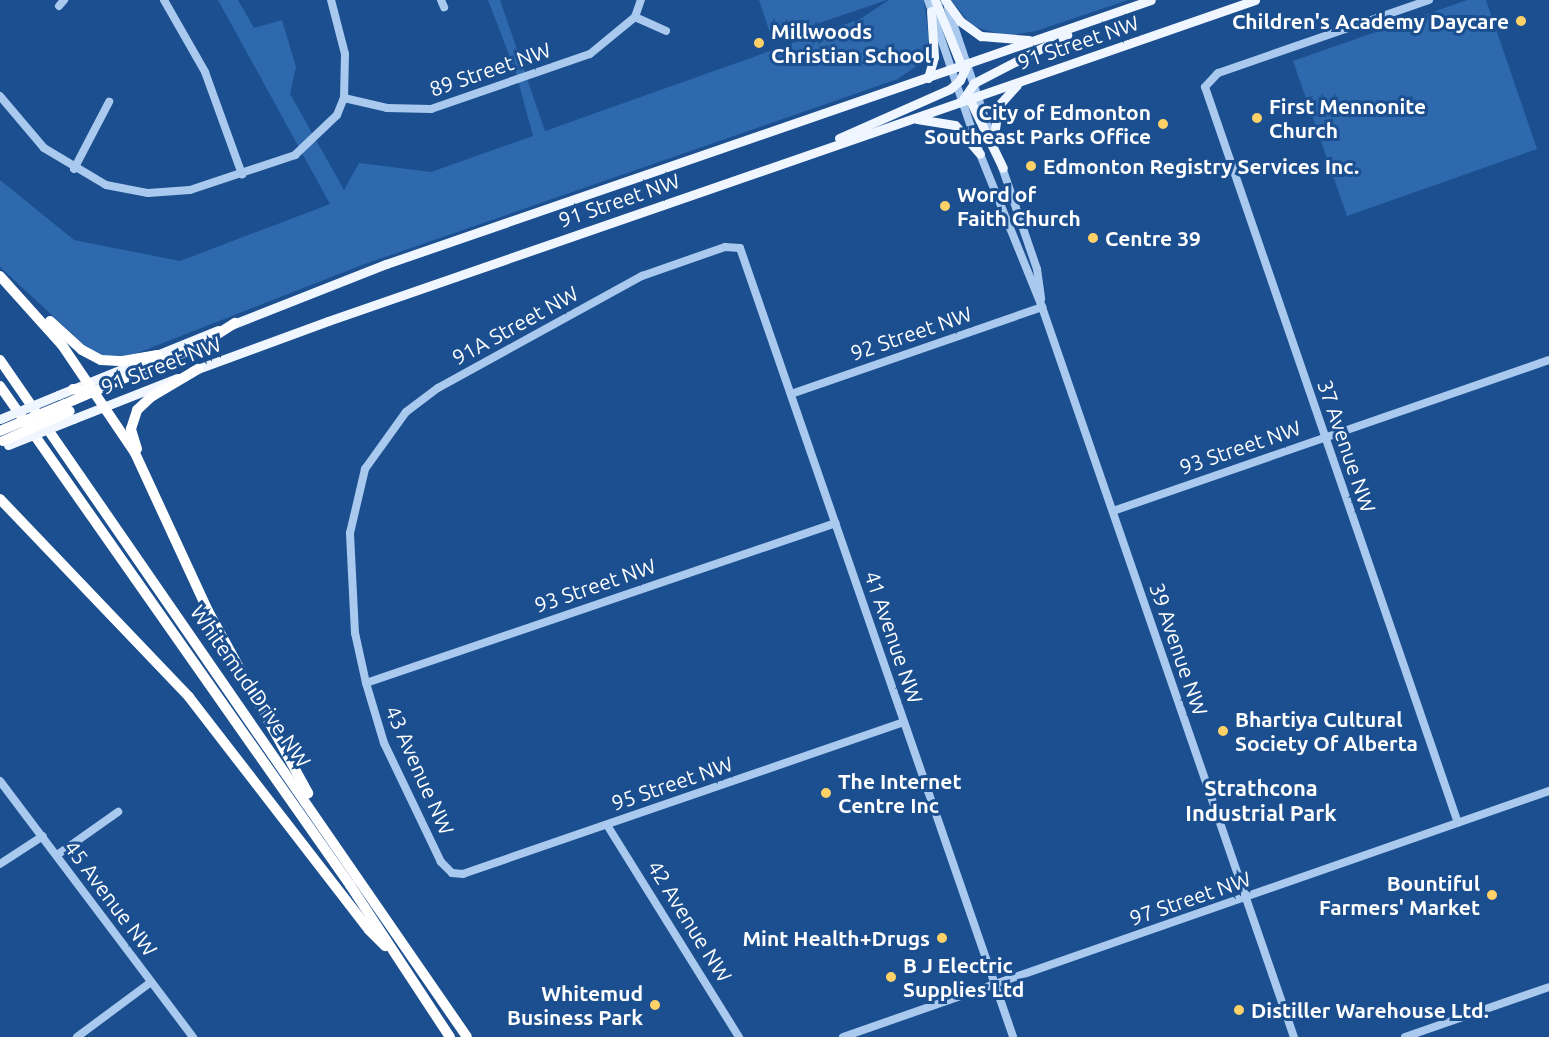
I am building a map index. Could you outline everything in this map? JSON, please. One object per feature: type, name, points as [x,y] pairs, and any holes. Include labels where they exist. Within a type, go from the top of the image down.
[{"type":"highway","points":[[0,276],[56,337],[104,406],[146,475]]},
{"type":"highway","points":[[11,287],[90,355],[115,361],[157,355]]},
{"type":"highway","points":[[2,442],[66,407],[90,388],[199,346],[236,323]]},
{"type":"highway","name":"Whitemud Drive NW","points":[[0,360],[319,818],[467,1037]]},
{"type":"highway","points":[[198,369],[151,397],[134,414],[132,433],[146,475],[208,611],[292,758],[319,818]]},
{"type":"highway","name":"Whitemud Drive NW","points":[[0,386],[400,960],[450,1037]]},
{"type":"highway","points":[[74,389],[90,388]]},
{"type":"highway","points":[[0,499],[189,697],[369,930],[400,960]]},
{"type":"highway","points":[[0,509],[78,582]]},
{"type":"main road","points":[[935,0],[960,73],[1003,168]]},
{"type":"main road","points":[[945,0],[960,21],[981,36],[1038,40]]},
{"type":"main road","name":"91 Street NW","points":[[90,388],[157,355],[386,264],[928,78],[960,73],[1038,40],[1150,0]]},
{"type":"main road","name":"91 Street NW","points":[[979,95],[1255,0]]},
{"type":"main road","points":[[928,78],[934,57],[931,11]]},
{"type":"main road","name":"91 Street NW","points":[[0,419],[66,407],[104,406],[198,369],[912,119],[968,92],[1115,12]]},
{"type":"main road","points":[[784,162],[960,73]]},
{"type":"main road","points":[[993,143],[1000,101],[1029,78]]},
{"type":"main road","points":[[968,92],[979,95]]},
{"type":"main road","points":[[912,119],[955,125],[980,154]]},
{"type":"main road","name":"91 Street NW","points":[[2,442],[66,407],[74,389]]},
{"type":"street","points":[[164,0],[205,72],[242,174]]},
{"type":"street","points":[[0,96],[44,148],[74,169],[125,190],[148,194],[190,190],[295,155],[337,114],[344,98],[345,54],[331,0]]},
{"type":"street","points":[[641,0],[635,17],[666,31]]},
{"type":"street","points":[[928,0],[960,73]]},
{"type":"street","points":[[945,0],[960,73]]},
{"type":"street","name":"37 Avenue NW","points":[[1429,0],[1218,73],[1207,81],[1206,93],[1458,823]]},
{"type":"street","name":"89 Street NW","points":[[344,98],[387,108],[431,109],[590,54],[635,17]]},
{"type":"street","name":"39 Avenue NW","points":[[960,73],[968,92],[980,154],[1042,306],[1294,1037]]},
{"type":"street","name":"39 Avenue NW","points":[[979,95],[1036,269],[1042,306]]},
{"type":"street","points":[[74,169],[109,102]]},
{"type":"street","name":"91A Street NW","points":[[356,498],[365,470],[384,438],[406,412],[438,388],[642,276],[725,247],[740,248]]},
{"type":"street","name":"41 Avenue NW","points":[[740,248],[1013,1037]]},
{"type":"street","name":"92 Street NW","points":[[791,394],[1042,306]]},
{"type":"street","name":"93 Street NW","points":[[1113,511],[1549,360]]},
{"type":"street","name":"43 Avenue NW","points":[[356,498],[350,534],[351,586],[366,683],[384,743],[441,862],[452,873]]},
{"type":"street","name":"93 Street NW","points":[[366,683],[835,523]]},
{"type":"street","name":"95 Street NW","points":[[452,873],[463,874],[904,722]]},
{"type":"street","name":"45 Avenue NW","points":[[0,780],[193,1037]]},
{"type":"street","name":"97 Street NW","points":[[843,1037],[1549,791]]},
{"type":"street","points":[[57,855],[118,812]]},
{"type":"street","name":"42 Avenue NW","points":[[607,825],[739,1037]]},
{"type":"street","points":[[0,864],[42,836]]},
{"type":"street","points":[[77,1037],[151,982]]},
{"type":"street","points":[[1405,1037],[1549,987]]},
{"type":"shaded area","points":[[218,0],[238,0],[254,28],[282,20],[296,67],[290,94],[344,190],[359,163],[431,172],[533,136],[516,73],[488,0],[500,0],[545,131],[860,19],[889,0],[924,0],[929,40],[919,64],[898,79],[362,265],[135,354],[115,358],[93,353],[0,267],[0,180],[74,240],[180,261],[330,204]]},
{"type":"shaded area","points":[[759,0],[887,0],[772,39]]},
{"type":"shaded area","points":[[951,0],[1128,0],[1036,31],[1006,36],[972,26]]},
{"type":"shaded area","points":[[1467,0],[1486,0],[1537,149],[1347,216],[1293,61]]},
{"type":"place","name":"Children's Academy Daycare","points":[[1521,21]]},
{"type":"place","name":"Millwoods Christian School","points":[[759,43]]},
{"type":"place","name":"First Mennonite Church","points":[[1257,118]]},
{"type":"place","name":"City of Edmonton Southeast Parks Office","points":[[1163,124]]},
{"type":"place","name":"Edmonton Registry Services Inc.","points":[[1031,166]]},
{"type":"place","name":"Word of Faith Church","points":[[945,206]]},
{"type":"place","name":"Centre 39","points":[[1093,238]]},
{"type":"place","name":"Bhartiya Cultural Society Of Alberta","points":[[1223,731]]},
{"type":"place","name":"The Internet Centre Inc","points":[[826,793]]},
{"type":"place","name":"Bountiful Farmers' Market","points":[[1492,895]]},
{"type":"place","name":"Mint Health+Drugs","points":[[942,938]]},
{"type":"place","name":"B J Electric Supplies Ltd","points":[[891,977]]},
{"type":"place","name":"Whitemud Business Park","points":[[655,1005]]},
{"type":"place","name":"Distiller Warehouse Ltd.","points":[[1239,1010]]},
{"type":"district","name":"Strathcona Industrial Park","points":[[1261,800]]}]
